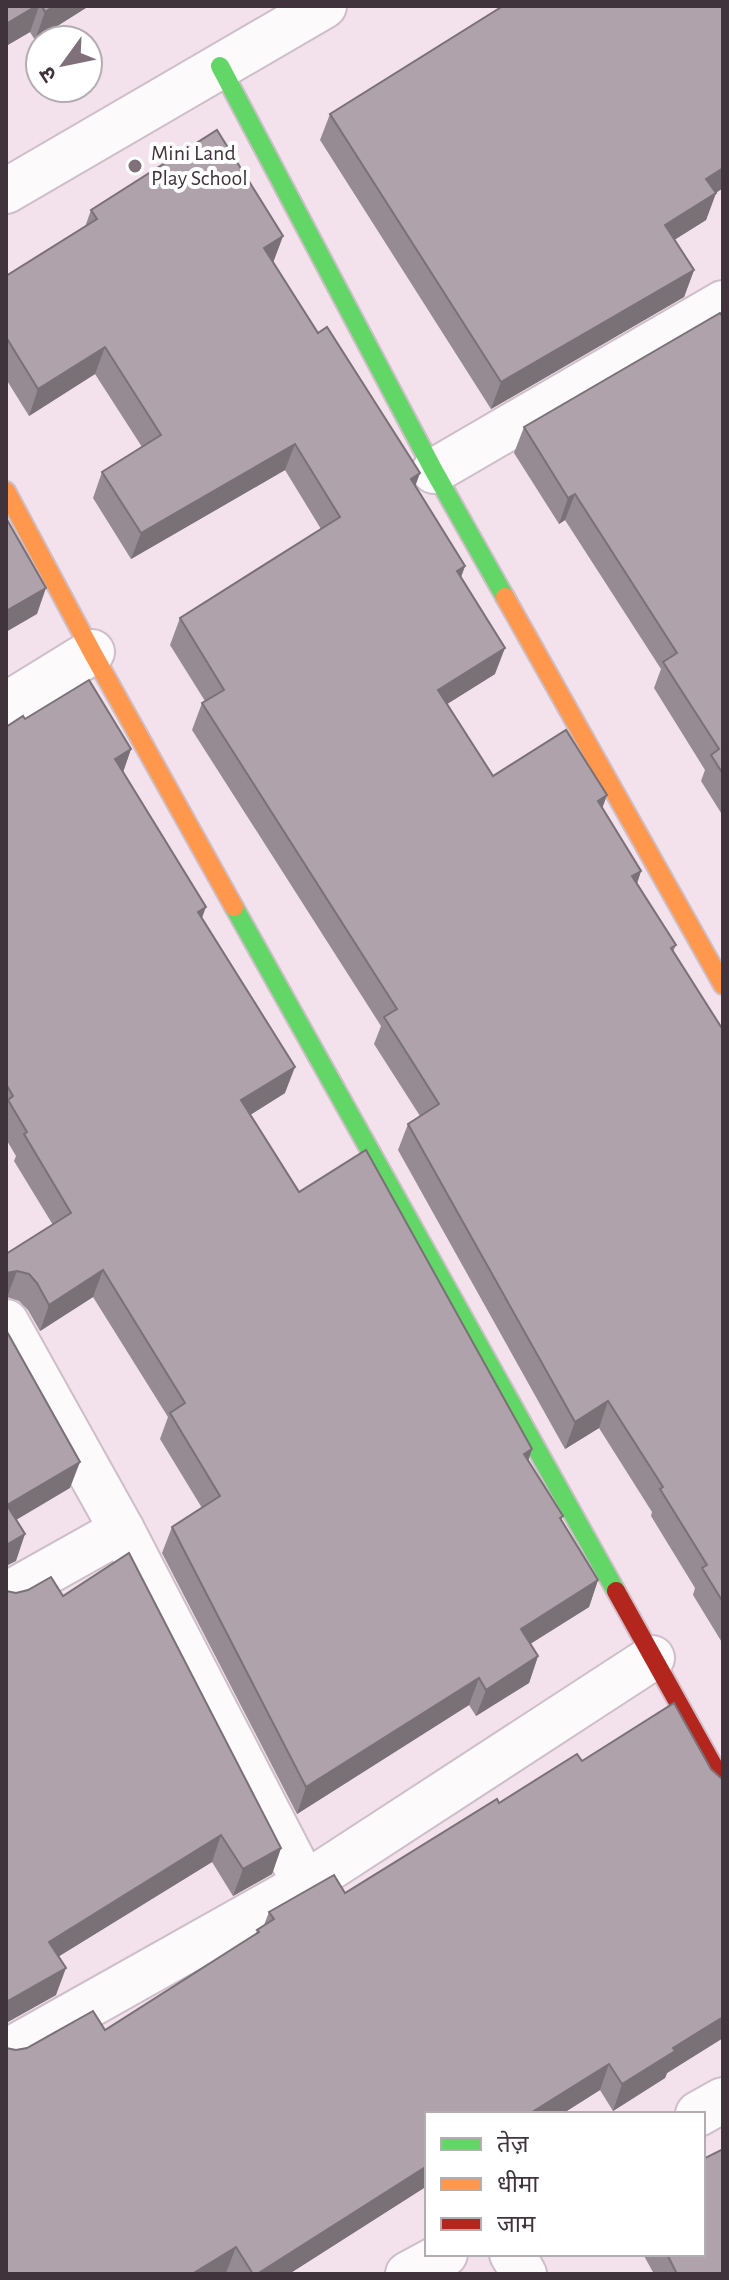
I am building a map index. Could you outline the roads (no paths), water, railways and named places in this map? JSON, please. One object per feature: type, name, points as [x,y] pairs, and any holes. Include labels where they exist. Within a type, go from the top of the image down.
[{"type":"street","points":[[6,191],[324,6]]},
{"type":"street","points":[[220,66],[434,471],[723,985]]},
{"type":"street","points":[[434,471],[723,303]]},
{"type":"street","points":[[6,491],[92,652],[723,1783]]},
{"type":"street","points":[[6,705],[92,652]]},
{"type":"street","points":[[6,1322],[122,1530],[305,1884]]},
{"type":"street","points":[[6,1595],[122,1530]]},
{"type":"street","points":[[6,2052],[305,1884],[652,1658]]},
{"type":"street","points":[[702,2112],[723,2100]]},
{"type":"street","points":[[408,2274],[441,2256]]},
{"type":"street","points":[[513,2256],[524,2274]]},
{"type":"place","name":"Mini Land Play School","points":[[135,166]]}]
